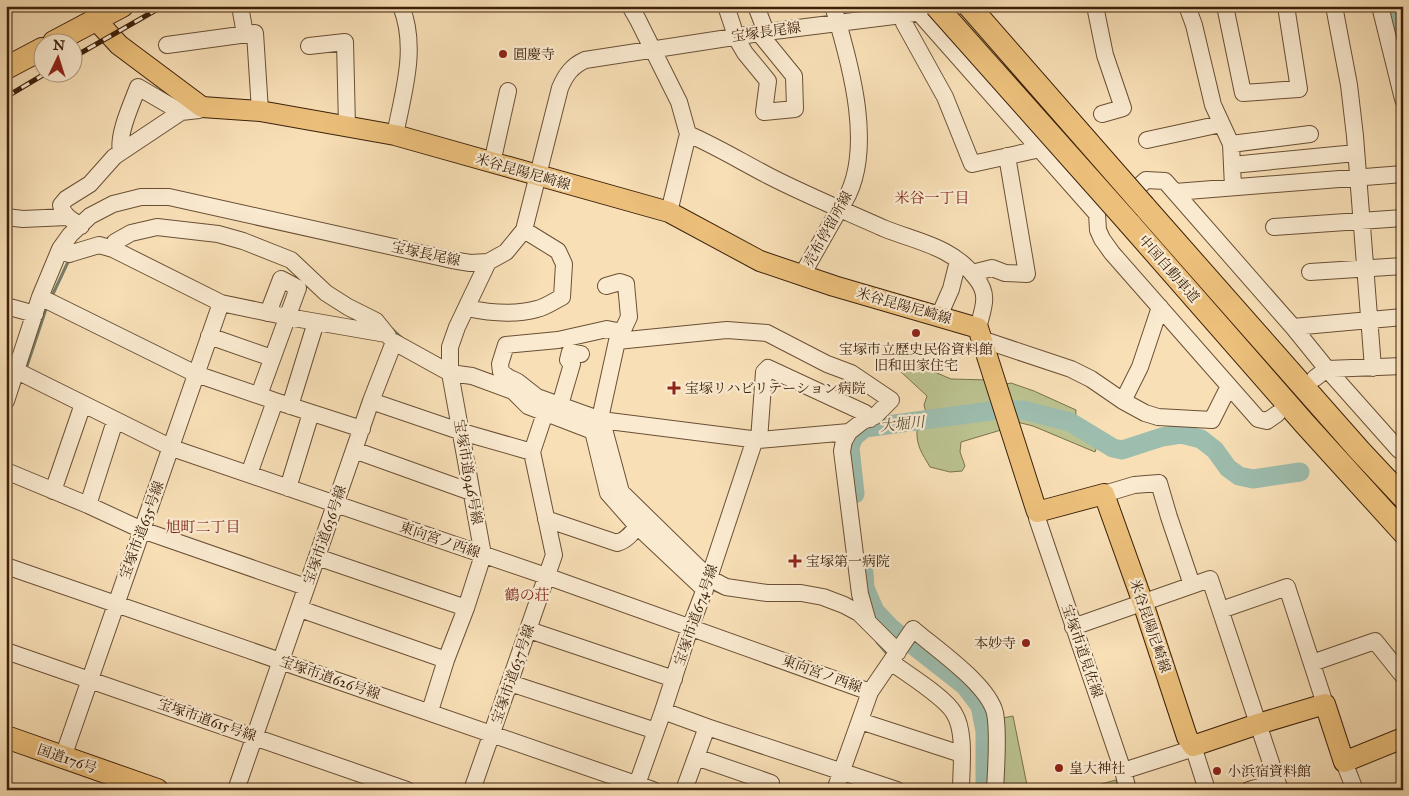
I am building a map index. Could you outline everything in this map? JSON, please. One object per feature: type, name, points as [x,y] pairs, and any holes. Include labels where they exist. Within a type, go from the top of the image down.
[{"type":"highway","points":[[73,32],[122,6]]},
{"type":"highway","name":"中国自動車道","points":[[969,6],[1360,451],[1403,497]]},
{"type":"highway","name":"中国自動車道","points":[[917,10],[1129,223],[1305,424],[1403,532]]},
{"type":"highway","points":[[9,63],[32,53]]},
{"type":"highway","points":[[1305,424],[1403,544]]},
{"type":"highway","points":[[1360,451],[1403,490]]},
{"type":"highway","name":"国道176号","points":[[6,737],[157,790]]},
{"type":"highway","name":"国道176号","points":[[6,750],[120,790]]},
{"type":"main road","points":[[96,20],[119,45],[202,107]]},
{"type":"main road","name":"米谷昆陽尼崎線","points":[[202,107],[260,111],[395,135],[669,212],[760,261],[834,286],[939,316],[979,333]]},
{"type":"main road","points":[[979,333],[1037,512],[1104,494]]},
{"type":"main road","name":"米谷昆陽尼崎線","points":[[1104,494],[1143,603],[1187,738],[1193,746]]},
{"type":"main road","points":[[1193,746],[1325,704],[1344,762],[1403,738]]},
{"type":"street","points":[[240,6],[245,34]]},
{"type":"street","points":[[395,135],[409,64],[406,21],[400,6]]},
{"type":"street","points":[[630,6],[679,102],[688,134],[669,212]]},
{"type":"street","points":[[726,6],[735,36],[745,53],[768,81],[764,112],[795,108],[794,76],[763,32],[756,6]]},
{"type":"street","name":"売布停留所線","points":[[802,275],[847,198],[857,167],[859,145],[853,82],[833,6]]},
{"type":"street","name":"宝塚長尾線","points":[[6,402],[15,364],[60,250],[70,235],[90,216],[113,204],[141,197],[169,197],[254,214],[452,260],[488,262],[506,252],[524,230],[560,88],[566,73],[576,64],[585,60],[652,48],[957,6]]},
{"type":"street","points":[[1095,6],[1105,55],[1123,108],[1102,114]]},
{"type":"street","points":[[1187,6],[1194,25],[1213,105],[1231,144],[1233,187]]},
{"type":"street","points":[[1225,6],[1243,93],[1299,90],[1286,6]]},
{"type":"street","points":[[1334,6],[1350,85],[1373,368]]},
{"type":"street","points":[[1380,6],[1402,96]]},
{"type":"street","points":[[1040,150],[972,164],[945,97],[904,23],[917,10],[1098,214],[1098,230],[1102,239],[1258,419],[1267,421],[1277,414]]},
{"type":"street","points":[[167,45],[255,33],[260,111]]},
{"type":"street","points":[[309,46],[345,42],[347,126]]},
{"type":"street","points":[[122,152],[120,146],[128,111],[138,87],[181,112]]},
{"type":"street","points":[[492,163],[508,91]]},
{"type":"street","points":[[80,226],[66,217],[62,210],[61,205],[66,199],[90,184],[109,162],[122,152],[181,112],[199,110],[202,107]]},
{"type":"street","points":[[1147,140],[1221,124]]},
{"type":"street","points":[[688,134],[715,146],[769,176],[886,229],[930,244],[958,261],[972,273],[984,291],[984,304],[979,333],[1091,378],[1123,401],[1145,413],[1158,417],[1212,420],[1229,386]]},
{"type":"street","points":[[1231,144],[1310,134]]},
{"type":"street","points":[[1232,165],[1356,153]]},
{"type":"street","points":[[972,273],[992,268],[1005,273],[1027,274],[1007,156]]},
{"type":"street","points":[[1175,192],[1403,174]]},
{"type":"street","points":[[1099,222],[1146,180],[1165,181],[1294,327],[1321,374],[1399,450],[1403,446]]},
{"type":"street","points":[[6,217],[23,219],[66,217]]},
{"type":"street","points":[[1274,227],[1403,218]]},
{"type":"street","points":[[113,248],[115,242],[131,233],[157,227],[218,234],[244,241],[291,260],[326,293],[376,321],[390,338]]},
{"type":"street","points":[[468,308],[483,312],[523,312],[539,309],[562,297],[564,264],[558,251],[524,230]]},
{"type":"street","points":[[60,250],[69,254],[99,245],[113,248],[221,303],[390,338],[472,376],[506,382],[518,382],[537,397],[560,405],[597,426]]},
{"type":"street","points":[[939,316],[951,289],[958,261]]},
{"type":"street","name":"宝塚市道946号線","points":[[430,712],[483,555],[450,367],[450,347],[457,327],[468,308],[488,262]]},
{"type":"street","points":[[1310,272],[1403,266]]},
{"type":"street","points":[[268,313],[281,279],[298,288],[272,358],[274,400]]},
{"type":"street","points":[[606,286],[620,282],[626,284],[629,318],[620,337],[597,426],[608,494],[642,521],[707,584],[748,591],[801,593],[824,597],[859,613],[868,622],[903,645],[971,678],[989,699],[995,713],[995,790]]},
{"type":"street","points":[[40,297],[196,374],[362,429]]},
{"type":"street","name":"宝塚市道635号線","points":[[63,757],[221,303]]},
{"type":"street","points":[[6,306],[35,314]]},
{"type":"street","points":[[1123,401],[1140,367],[1160,308]]},
{"type":"street","points":[[1294,327],[1403,317]]},
{"type":"street","points":[[249,474],[274,400],[316,322]]},
{"type":"street","points":[[607,329],[620,337],[726,330],[767,333],[827,364],[851,373],[891,400],[876,416],[849,432],[757,439],[597,426],[545,413],[528,406],[506,382],[501,372],[500,364],[506,346],[558,340],[607,329]]},
{"type":"street","points":[[209,336],[272,358]]},
{"type":"street","name":"宝塚市道636号線","points":[[236,790],[362,429],[390,338]]},
{"type":"street","points":[[560,405],[572,364],[568,360],[570,352],[581,354]]},
{"type":"street","name":"東向宮ノ西線","points":[[15,364],[83,404],[172,448],[546,576],[870,692]]},
{"type":"street","points":[[1321,374],[1403,366]]},
{"type":"street","name":"宝塚市道674号線","points":[[636,787],[757,439],[764,372],[768,368],[865,414],[870,419]]},
{"type":"street","points":[[371,401],[462,432],[532,452],[545,413]]},
{"type":"street","points":[[53,491],[83,404]]},
{"type":"street","points":[[288,488],[311,413]]},
{"type":"street","points":[[88,505],[115,421]]},
{"type":"street","points":[[849,432],[844,441],[842,451],[860,594],[868,622]]},
{"type":"street","points":[[354,450],[471,492]]},
{"type":"street","name":"宝塚市道637号線","points":[[472,790],[554,555],[532,452]]},
{"type":"street","points":[[6,472],[88,505],[142,530],[306,587]]},
{"type":"street","points":[[1104,494],[1134,485],[1159,483],[1192,585]]},
{"type":"street","name":"宝塚市道見佐線","points":[[1037,512],[1037,518],[1128,790]]},
{"type":"street","points":[[546,518],[617,543],[623,541],[642,521]]},
{"type":"street","points":[[317,557],[466,608]]},
{"type":"street","name":"宝塚市道626号線","points":[[6,566],[430,712],[636,787],[653,790]]},
{"type":"street","points":[[1073,626],[1210,579],[1278,786],[1249,790]]},
{"type":"street","points":[[1221,610],[1287,586],[1325,704]]},
{"type":"street","points":[[300,609],[446,660]]},
{"type":"street","points":[[529,630],[674,679]]},
{"type":"street","points":[[1312,663],[1374,641],[1403,676]]},
{"type":"street","points":[[835,790],[870,692],[903,645]]},
{"type":"street","points":[[903,645],[955,714],[961,732],[961,790]]},
{"type":"street","name":"宝塚市道615号線","points":[[6,651],[407,790]]},
{"type":"street","points":[[510,682],[656,732]]},
{"type":"street","points":[[664,711],[706,727],[894,789]]},
{"type":"street","points":[[860,720],[962,754]]},
{"type":"street","points":[[684,790],[706,727]]},
{"type":"street","points":[[1123,771],[1185,752],[1193,746],[1207,790]]},
{"type":"street","points":[[696,757],[771,783],[769,790]]},
{"type":"street","points":[[1344,762],[1354,790]]},
{"type":"green space","points":[[909,361],[951,379],[989,380],[1001,430],[961,442],[960,452],[965,466],[962,471],[950,472],[930,467],[922,453],[917,440],[917,429],[926,427],[929,424],[924,405],[927,396],[900,371],[905,362]]},
{"type":"green space","points":[[1011,383],[1076,410],[1077,420],[1083,426],[1102,432],[1095,452],[1033,426],[1013,421],[1001,385]]},
{"type":"green space","points":[[1013,716],[1028,790],[1001,790],[988,721]]},
{"type":"green space","points":[[1116,780],[1119,790],[1086,790],[1086,788]]},
{"type":"waterway","name":"大堀川","points":[[1389,6],[1403,61]]},
{"type":"waterway","points":[[52,296],[68,262],[72,261]]},
{"type":"waterway","points":[[26,369],[47,306]]},
{"type":"waterway","points":[[392,329],[402,338]]},
{"type":"waterway","name":"大堀川","points":[[855,494],[850,447],[854,437],[865,428],[998,410],[1023,410],[1070,422],[1113,448],[1122,450],[1162,437],[1181,434],[1201,439],[1215,450],[1228,468],[1239,476],[1253,479],[1300,472]]},
{"type":"waterway","name":"大堀川","points":[[864,573],[865,588],[875,611],[891,628],[965,686],[980,706],[985,731],[985,790]]},
{"type":"waterway","points":[[714,590],[722,593]]},
{"type":"waterway","points":[[877,642],[889,656]]},
{"type":"railway","points":[[82,52],[163,6]]},
{"type":"railway","points":[[6,97],[32,82]]},
{"type":"place","name":"圓慶寺","points":[[503,54]]},
{"type":"place","name":"宝塚市立歴史民俗資料館 旧和田家住宅","points":[[916,333]]},
{"type":"place","name":"宝塚リハビリテーション病院","points":[[674,388]]},
{"type":"place","name":"宝塚第一病院","points":[[795,561]]},
{"type":"place","name":"本妙寺","points":[[1026,643]]},
{"type":"place","name":"皇大神社","points":[[1059,768]]},
{"type":"place","name":"小浜宿資料館","points":[[1217,771]]},
{"type":"district","name":"米谷一丁目","points":[[932,198]]},
{"type":"district","name":"旭町二丁目","points":[[203,527]]},
{"type":"district","name":"鶴の荘","points":[[527,595]]}]
